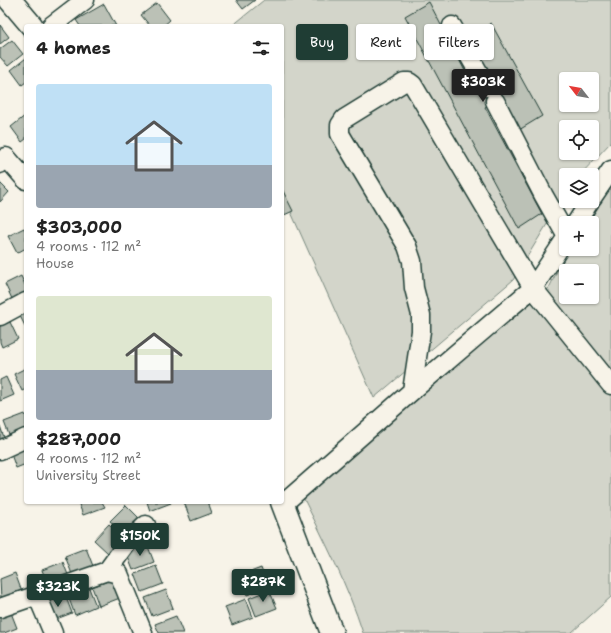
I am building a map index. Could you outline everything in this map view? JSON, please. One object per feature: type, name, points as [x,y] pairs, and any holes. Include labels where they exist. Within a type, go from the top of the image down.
[{"type":"main road","points":[[10,0],[30,24]]},
{"type":"main road","points":[[282,504],[332,633]]},
{"type":"street","points":[[54,24],[85,0]]},
{"type":"street","points":[[472,60],[559,223]]},
{"type":"street","points":[[412,391],[421,331],[421,315],[414,288],[412,261],[406,246],[340,134],[340,126],[344,119],[404,82],[409,82],[413,85],[533,288],[611,385]]},
{"type":"street","points":[[0,164],[6,157],[24,178]]},
{"type":"street","points":[[599,188],[611,170]]},
{"type":"street","points":[[284,501],[533,288],[559,247]]},
{"type":"street","points":[[0,316],[24,303]]},
{"type":"street","points":[[0,450],[24,439]]},
{"type":"street","points":[[108,571],[128,542],[146,525]]},
{"type":"street","points":[[0,608],[108,571],[119,574],[143,633]]},
{"type":"street","points":[[37,595],[53,633]]},
{"type":"shaded area","points":[[264,0],[611,0],[611,142],[599,155],[599,120],[559,120],[559,160],[594,160],[587,168],[559,168],[559,204],[513,280],[374,398],[284,196],[284,24],[234,24]]},
{"type":"shaded area","points":[[611,186],[611,597],[571,633],[363,633],[343,581],[302,495],[549,288],[559,267],[559,304],[599,304],[599,264],[561,264],[565,256],[599,256],[599,216],[586,216],[593,208],[599,208],[599,200]]},
{"type":"building","points":[[236,0],[255,0],[243,9]]},
{"type":"building","points":[[429,2],[440,24],[424,24],[424,52],[416,37],[416,24],[409,24],[405,16]]},
{"type":"building","points":[[157,3],[170,20],[165,24],[148,24],[141,15]]},
{"type":"building","points":[[104,4],[115,24],[79,24],[76,20]]},
{"type":"building","points":[[0,25],[9,37],[0,44]]},
{"type":"building","points":[[494,28],[542,116],[519,130],[500,98],[485,107],[542,214],[519,229],[429,60],[459,60],[476,92],[493,84],[479,60],[494,60]]},
{"type":"building","points":[[12,40],[23,54],[8,66],[0,57],[0,49]]},
{"type":"building","points":[[24,60],[24,84],[22,85],[11,70]]},
{"type":"building","points":[[24,117],[24,140],[22,142],[11,127]]},
{"type":"building","points":[[0,183],[9,192],[0,202]]},
{"type":"building","points":[[284,193],[293,211],[284,215]]},
{"type":"building","points":[[24,228],[24,249],[17,253],[8,236]]},
{"type":"building","points":[[21,276],[24,283],[24,296],[13,301],[5,284]]},
{"type":"building","points":[[24,314],[24,324],[20,316]]},
{"type":"building","points":[[10,322],[18,339],[2,347],[0,342],[0,326]]},
{"type":"building","points":[[24,369],[24,390],[22,391],[14,374]]},
{"type":"building","points":[[6,377],[14,395],[0,401],[0,380]]},
{"type":"building","points":[[24,414],[24,436],[11,440],[4,422]]},
{"type":"building","points":[[0,426],[6,443],[0,445]]},
{"type":"building","points":[[24,444],[24,465],[16,468],[9,449]]},
{"type":"building","points":[[79,504],[103,504],[105,507],[83,515]]},
{"type":"building","points":[[148,504],[168,504],[150,511]]},
{"type":"building","points":[[185,504],[209,504],[212,513],[191,521]]},
{"type":"building","points":[[126,505],[140,519],[124,535],[110,521]]},
{"type":"building","points":[[109,524],[123,537],[108,553],[94,540]]},
{"type":"building","points":[[147,544],[154,562],[133,570],[126,552]]},
{"type":"building","points":[[86,548],[93,566],[72,574],[65,556]]},
{"type":"building","points":[[63,562],[70,580],[49,588],[42,570]]},
{"type":"building","points":[[156,566],[163,584],[142,592],[135,574]]},
{"type":"building","points":[[261,568],[268,587],[247,595],[240,576]]},
{"type":"building","points":[[15,573],[22,592],[1,600],[0,579]]},
{"type":"building","points":[[113,579],[120,598],[99,606],[92,587]]},
{"type":"building","points":[[89,588],[96,606],[75,615],[68,596]]},
{"type":"building","points":[[166,590],[173,608],[152,616],[145,598]]},
{"type":"building","points":[[269,590],[277,608],[256,616],[249,598]]},
{"type":"building","points":[[65,595],[72,613],[51,621],[45,603]]},
{"type":"building","points":[[246,599],[253,617],[232,625],[225,607]]},
{"type":"building","points":[[10,610],[17,628],[0,633],[0,614]]},
{"type":"building","points":[[176,616],[183,633],[159,633],[155,624]]}]
